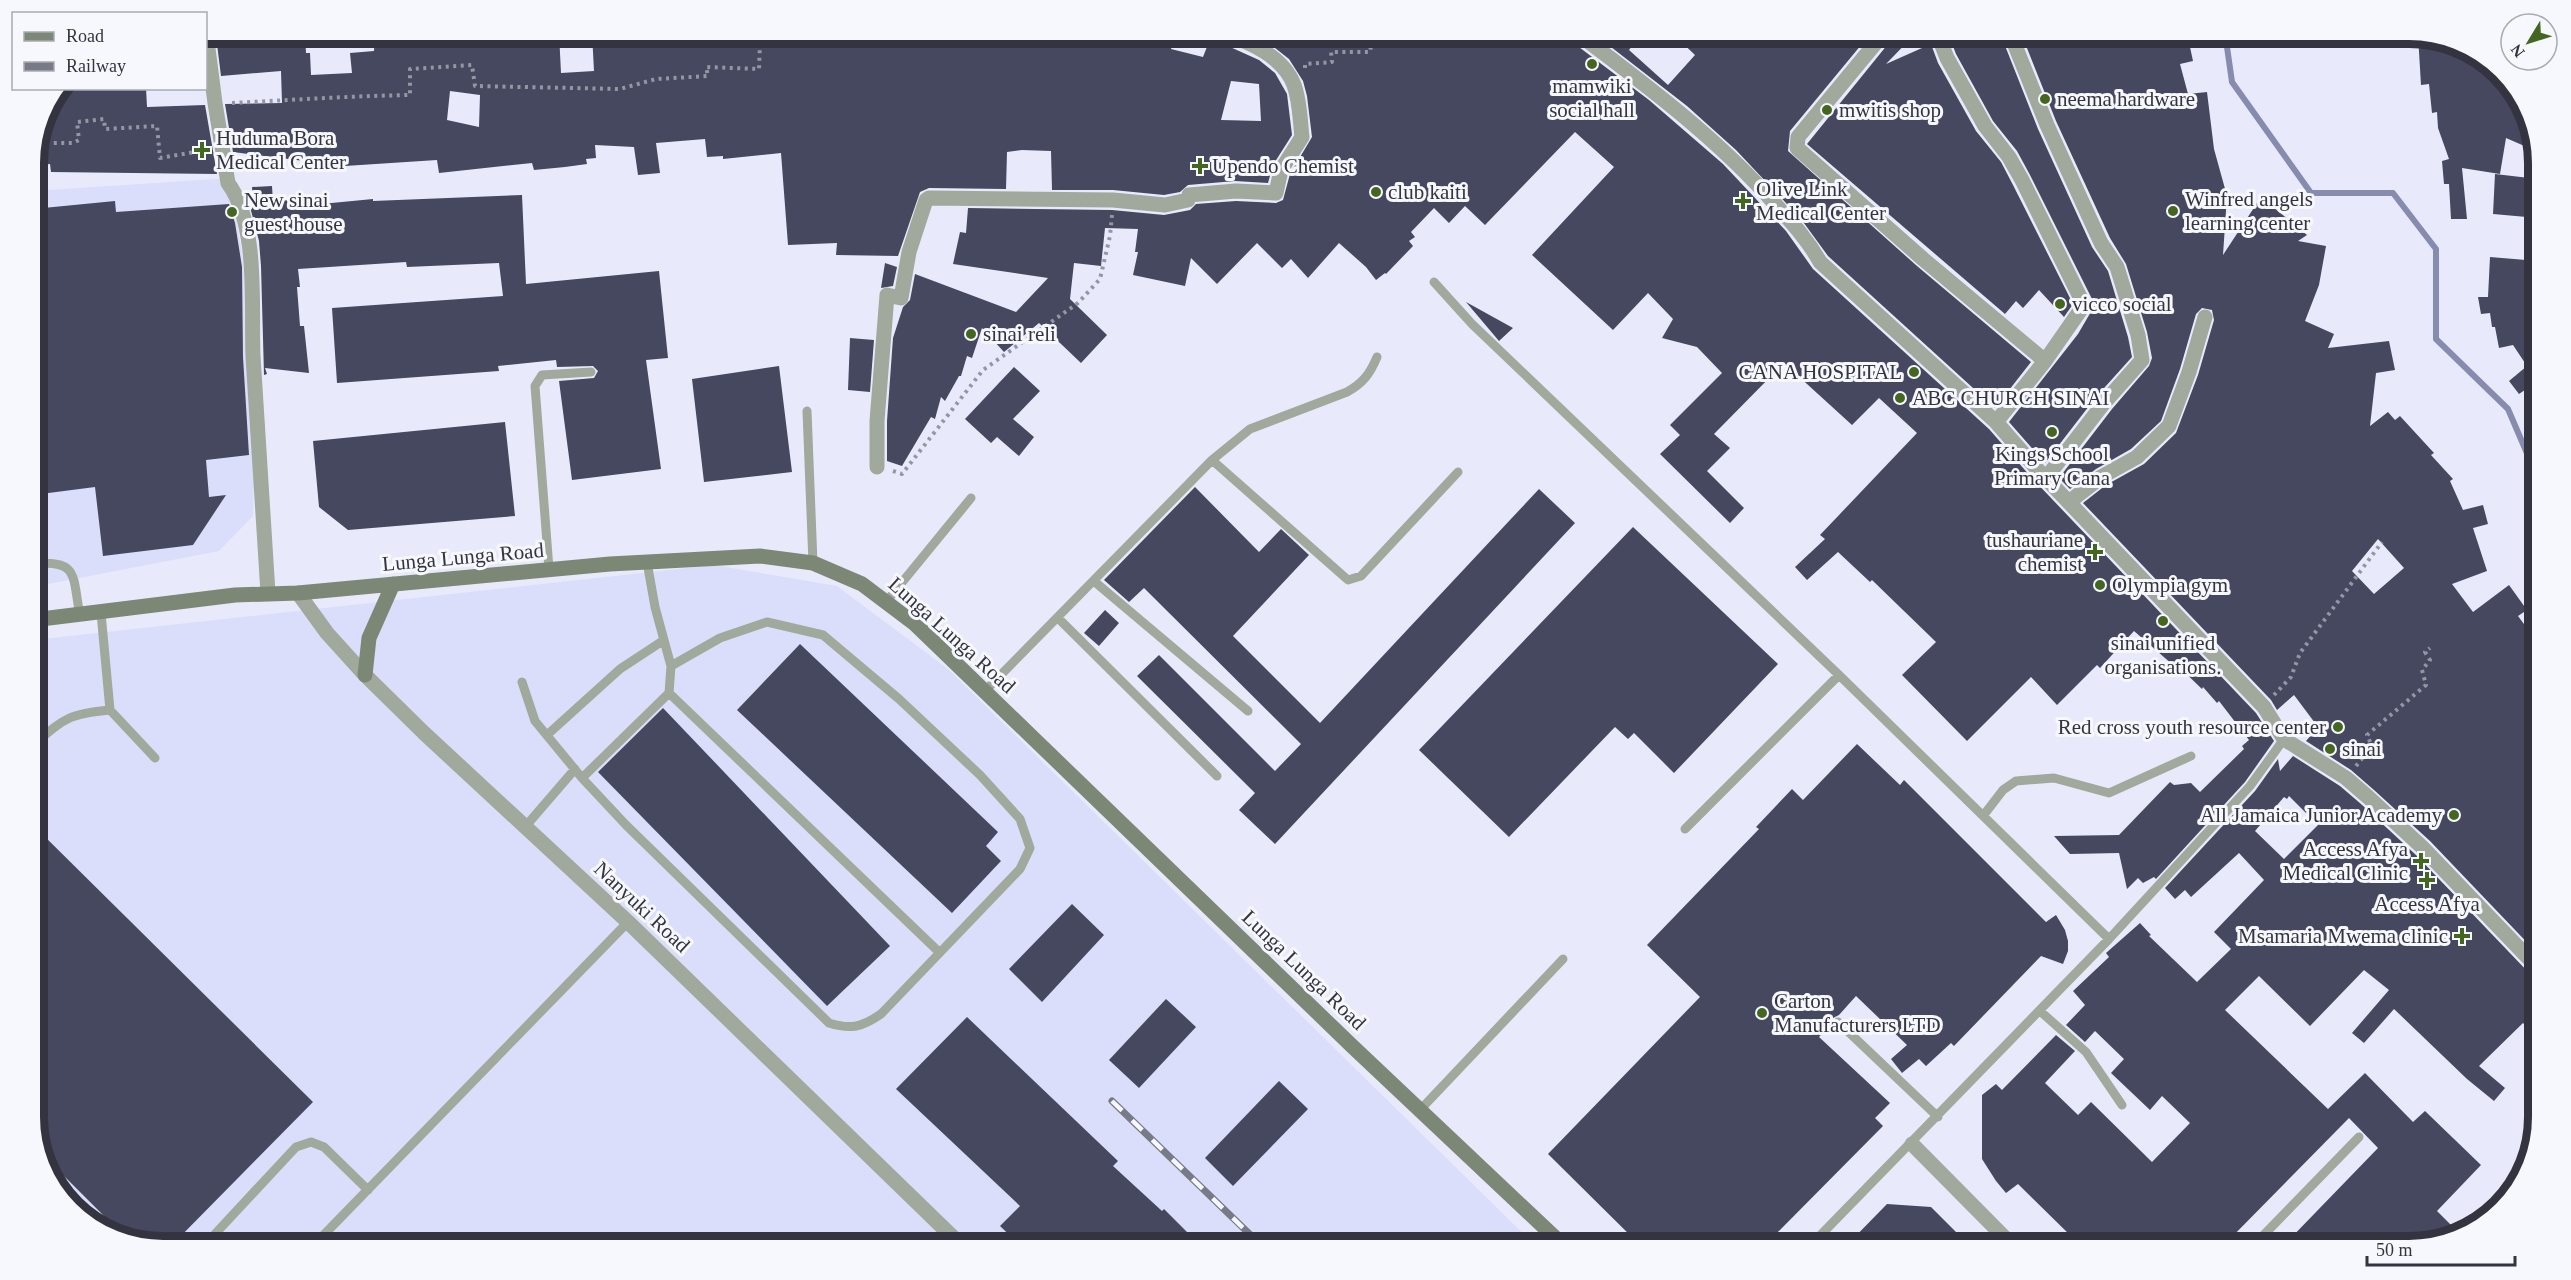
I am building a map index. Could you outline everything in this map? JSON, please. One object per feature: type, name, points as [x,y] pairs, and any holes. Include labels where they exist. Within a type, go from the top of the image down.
[{"type":"main road","name":"Lunga Lunga Road","points":[[44,619],[268,593],[298,593],[549,569],[760,555],[813,563],[862,584],[915,624],[1553,1236]]},
{"type":"main road","points":[[365,675],[369,638],[393,584]]},
{"type":"street","points":[[207,44],[228,183],[234,190],[243,217],[252,269],[253,353],[268,593]]},
{"type":"street","points":[[877,467],[887,295],[902,298],[909,252],[926,200],[929,198],[1015,198],[1113,200],[1165,205],[1188,201],[1189,195],[1236,191],[1276,193],[1281,170],[1302,137],[1294,84],[1276,60],[1252,44]]},
{"type":"street","points":[[1592,44],[1745,170],[1809,243],[1820,262],[1996,422],[2046,478],[2264,707],[2284,739],[2346,778],[2423,848],[2528,957]]},
{"type":"street","points":[[1875,44],[1798,137],[1797,148],[1923,259],[2045,361]]},
{"type":"street","points":[[1941,44],[1985,126],[2009,157],[2022,180],[2084,305],[2045,361],[1996,422]]},
{"type":"street","points":[[2015,44],[2057,147],[2101,243],[2116,267],[2138,334],[2142,360],[2104,403],[2046,478]]},
{"type":"street","points":[[2069,502],[2101,477],[2137,457],[2169,426],[2189,372],[2205,317]]},
{"type":"street","name":"Nanyuki Road","points":[[298,593],[327,633],[365,675],[628,922],[952,1236]]},
{"type":"street","points":[[1912,1144],[2003,1236]]},
{"type":"lane","points":[[1434,282],[1472,324],[1839,675],[2109,939]]},
{"type":"lane","points":[[985,691],[1095,582],[1212,460],[1250,429],[1347,392],[1359,385],[1369,374],[1377,357]]},
{"type":"lane","points":[[549,569],[535,386],[542,375],[591,372]]},
{"type":"lane","points":[[807,411],[813,563]]},
{"type":"lane","points":[[1212,460],[1348,580],[1361,576],[1458,472]]},
{"type":"lane","points":[[886,602],[971,498]]},
{"type":"lane","points":[[44,563],[59,562],[68,567],[72,574],[80,615]]},
{"type":"lane","points":[[582,778],[669,693],[671,666],[647,562]]},
{"type":"lane","points":[[1095,582],[1248,711]]},
{"type":"lane","points":[[101,612],[110,710],[155,758]]},
{"type":"lane","points":[[1058,618],[1217,776]]},
{"type":"lane","points":[[522,682],[536,721],[582,778],[626,825],[829,1023],[842,1027],[863,1025],[881,1014],[1020,869],[1030,848],[1020,819],[980,775],[899,699],[823,635],[768,622],[720,638],[671,666]]},
{"type":"lane","points":[[547,735],[620,669],[664,640]]},
{"type":"lane","points":[[1685,829],[1839,675]]},
{"type":"lane","points":[[669,693],[939,952]]},
{"type":"lane","points":[[44,736],[69,717],[78,713],[110,710]]},
{"type":"lane","points":[[1820,1236],[2109,939],[2250,786],[2284,739]]},
{"type":"lane","points":[[1983,816],[2003,790],[2016,781],[2054,778],[2109,793],[2191,756]]},
{"type":"lane","points":[[525,827],[575,769]]},
{"type":"lane","points":[[323,1236],[628,922]]},
{"type":"lane","points":[[1420,1110],[1563,959]]},
{"type":"lane","points":[[2040,1011],[2086,1052],[2122,1105]]},
{"type":"lane","points":[[1838,1022],[1938,1117]]},
{"type":"lane","points":[[2263,1236],[2359,1137]]},
{"type":"lane","points":[[215,1234],[296,1147],[311,1142],[324,1147],[368,1190]]},
{"type":"path","points":[[215,103],[410,95],[410,69],[472,65],[475,86],[620,89],[656,79],[708,76],[706,67],[759,69],[760,44]]},
{"type":"path","points":[[1305,72],[1305,64],[1332,63],[1331,52],[1370,52],[1371,44]]},
{"type":"path","points":[[47,139],[47,143],[73,143],[79,140],[78,122],[104,119],[105,129],[157,126],[160,159],[190,155],[195,151],[223,149]]},
{"type":"path","points":[[877,467],[903,474],[983,370],[1078,303],[1100,279],[1110,236],[1113,200]]},
{"type":"path","points":[[2264,707],[2291,677],[2300,653],[2382,542]]},
{"type":"path","points":[[2346,778],[2372,746],[2367,735],[2426,686],[2422,670],[2430,660],[2425,652],[2430,648]]},
{"type":"shaded area","points":[[230,178],[243,260],[255,448],[253,516],[219,551],[44,585],[44,190]]},
{"type":"shaded area","points":[[714,565],[837,586],[948,669],[1526,1236],[155,1236],[124,1230],[97,1216],[73,1196],[56,1170],[46,1140],[44,1125],[44,639]]},
{"type":"building","points":[[217,44],[306,44],[306,53],[310,53],[311,75],[352,73],[350,53],[374,51],[374,44],[560,44],[561,73],[594,71],[593,44],[1173,44],[1171,49],[1203,57],[1208,44],[1223,44],[1259,60],[1275,73],[1287,94],[1292,135],[1273,165],[1268,183],[1235,181],[1188,185],[1180,192],[1164,195],[1113,190],[1052,190],[1051,151],[1007,152],[1006,189],[929,188],[920,192],[898,256],[836,255],[837,243],[788,245],[781,153],[723,159],[723,156],[707,157],[705,139],[656,143],[660,173],[638,175],[634,147],[595,145],[596,158],[586,159],[587,164],[565,167],[534,170],[532,163],[439,173],[437,160],[345,166],[233,152],[225,104],[282,103],[281,71],[221,76]],"holes":[[[1231,81],[1259,84],[1261,121],[1221,120]],[[450,91],[480,95],[479,127],[447,120]]]},
{"type":"building","points":[[1270,44],[1575,44],[1649,100],[1723,164],[1786,231],[1813,269],[1989,429],[2031,477],[2256,713],[2274,741],[2245,782],[2156,879],[2154,877],[2143,883],[2138,878],[2127,889],[2119,853],[2070,854],[2054,836],[2119,835],[2170,782],[2174,785],[2191,783],[2200,792],[2244,749],[2242,746],[2249,740],[2219,701],[2217,703],[2203,687],[2202,689],[2175,663],[2173,665],[2134,631],[2100,668],[2097,665],[2057,705],[2031,677],[1967,741],[1902,675],[1936,642],[1872,580],[1870,582],[1838,552],[1807,580],[1795,567],[1825,539],[1820,535],[1917,433],[1879,398],[1852,425],[1784,363],[1714,434],[1730,448],[1707,471],[1744,508],[1730,523],[1660,454],[1680,435],[1670,425],[1722,373],[1697,347],[1662,338],[1673,319],[1648,293],[1613,330],[1532,255],[1614,167],[1575,132],[1485,225],[1465,206],[1449,223],[1434,208],[1411,232],[1415,237],[1409,241],[1413,246],[1386,274],[1376,280],[1366,267],[1339,243],[1308,278],[1291,259],[1282,268],[1257,243],[1217,284],[1191,258],[1185,286],[1133,275],[1138,252],[1135,252],[1138,229],[1105,228],[1101,266],[1074,263],[1070,299],[1107,335],[1081,363],[1039,323],[1004,352],[982,328],[972,358],[967,356],[961,376],[945,401],[941,397],[935,419],[931,417],[902,466],[887,461],[887,421],[893,338],[903,307],[910,300],[915,274],[1016,312],[1048,278],[953,264],[960,232],[966,233],[968,208],[1112,210],[1164,215],[1190,210],[1196,204],[1236,201],[1276,203],[1283,200],[1290,174],[1312,137],[1303,81],[1289,59]]},
{"type":"building","points":[[1607,44],[1634,44],[1629,50],[1668,85],[1695,55],[1684,44],[1862,44],[1790,131],[1788,151],[1917,266],[2031,362],[1995,408],[1828,256],[1801,219],[1736,150],[1687,106]]},
{"type":"building","points":[[1888,44],[1905,44],[1886,64],[1931,44],[1938,63],[1976,131],[2001,162],[2073,304],[2064,317],[2039,290],[2023,308],[2016,301],[2005,314],[1807,144]]},
{"type":"building","points":[[1952,44],[2004,44],[2038,129],[2092,247],[2108,271],[2128,337],[2132,357],[2096,397],[2045,463],[2009,422],[2078,334],[2092,310],[2093,301],[2017,151],[1993,121]]},
{"type":"building","points":[[2025,44],[2189,44],[2193,61],[2180,64],[2188,94],[2207,92],[2214,149],[2227,196],[2223,255],[2261,197],[2307,235],[2298,241],[2326,246],[2319,285],[2305,321],[2334,334],[2328,348],[2389,341],[2395,370],[2376,373],[2370,426],[2388,412],[2395,420],[2400,416],[2434,453],[2431,455],[2453,479],[2450,481],[2463,510],[2483,505],[2488,524],[2473,528],[2487,571],[2452,584],[2473,612],[2509,585],[2527,610],[2518,616],[2527,629],[2528,943],[2430,841],[2351,770],[2306,741],[2318,727],[2294,695],[2277,710],[2271,700],[2083,503],[2106,485],[2144,464],[2176,433],[2198,375],[2214,320],[2212,310],[2202,308],[2196,314],[2180,369],[2161,421],[2131,449],[2096,469],[2070,489],[2059,478],[2112,409],[2149,366],[2152,358],[2147,332],[2126,264],[2110,238],[2056,121]],"holes":[[[2378,539],[2404,568],[2374,594],[2352,571]]]},
{"type":"building","points":[[2419,45],[2447,50],[2474,64],[2498,84],[2521,124],[2526,147],[2506,138],[2500,174],[2462,168],[2467,219],[2451,219],[2449,184],[2444,184],[2442,161],[2449,159],[2438,128],[2437,112],[2432,113],[2429,84],[2421,85]]},
{"type":"building","points":[[68,90],[146,90],[147,107],[205,105],[217,174],[51,172],[50,164],[44,165],[48,132],[59,103]]},
{"type":"building","points":[[2495,174],[2527,178],[2527,217],[2493,214]]},
{"type":"building","points":[[272,186],[273,202],[289,200],[290,207],[373,199],[373,201],[522,195],[526,284],[659,271],[668,358],[646,360],[661,469],[572,480],[559,381],[594,378],[598,371],[593,366],[557,367],[556,360],[498,366],[499,371],[337,383],[332,308],[503,296],[499,263],[407,267],[406,262],[298,269],[300,326],[304,326],[309,373],[265,368],[267,374],[264,375],[259,241],[249,203],[253,202],[252,187]]},
{"type":"building","points":[[115,201],[116,212],[229,204],[235,223],[242,267],[243,357],[249,455],[206,460],[209,497],[226,495],[193,545],[103,556],[95,487],[44,494],[44,208]]},
{"type":"building","points":[[2490,257],[2527,260],[2527,388],[2519,394],[2509,381],[2527,366],[2513,345],[2499,348],[2490,313],[2481,314],[2478,297],[2488,297]]},
{"type":"building","points":[[885,263],[897,267],[893,286],[881,288]]},
{"type":"building","points":[[1466,302],[1513,328],[1499,341]]},
{"type":"building","points":[[850,338],[874,340],[870,392],[848,390]]},
{"type":"building","points":[[779,366],[792,472],[704,482],[692,379]]},
{"type":"building","points":[[1014,367],[1040,391],[1013,419],[1034,437],[1019,456],[997,437],[991,443],[965,419]]},
{"type":"building","points":[[505,422],[515,516],[348,530],[319,507],[313,441]]},
{"type":"building","points":[[1195,487],[1259,552],[1281,529],[1309,555],[1233,636],[1320,723],[1539,489],[1575,523],[1275,844],[1239,810],[1255,793],[1137,676],[1159,655],[1275,771],[1301,744],[1144,588],[1129,602],[1104,580]]},
{"type":"building","points":[[1633,527],[1778,664],[1674,773],[1634,733],[1628,739],[1615,727],[1509,837],[1419,750]]},
{"type":"building","points":[[1105,610],[1119,623],[1099,646],[1084,633]]},
{"type":"building","points":[[800,644],[998,832],[986,846],[1001,861],[952,913],[737,710]]},
{"type":"building","points":[[663,708],[890,946],[827,1006],[598,772]]},
{"type":"building","name":"Carton Manufacturers LTD","points":[[1857,744],[1900,785],[1904,780],[2046,922],[2056,915],[2065,930],[2068,941],[2068,951],[2063,964],[2041,956],[1954,1046],[1951,1043],[1926,1066],[1919,1059],[1902,1073],[1891,1059],[1907,1045],[1856,996],[1839,1015],[1833,1018],[1819,1037],[1890,1103],[1875,1118],[1883,1126],[1774,1236],[1631,1236],[1548,1154],[1700,997],[1647,945],[1759,829],[1756,827],[1792,789],[1803,800]]},
{"type":"building","points":[[2293,756],[2340,786],[2416,855],[2528,972],[2528,1026],[2523,1023],[2479,1066],[2505,1088],[2494,1101],[2467,1079],[2394,1009],[2364,1043],[2352,1033],[2389,990],[2364,970],[2310,1026],[2259,976],[2225,1010],[2328,1109],[2365,1073],[2413,1122],[2425,1111],[2481,1165],[2437,1211],[2453,1227],[2447,1230],[2408,1236],[2293,1236],[2378,1148],[2349,1118],[2233,1236],[2071,1236],[2018,1184],[2006,1193],[1982,1159],[1982,1095],[1996,1084],[2002,1090],[2056,1035],[2075,1051],[2045,1083],[2078,1115],[2091,1102],[2152,1162],[2190,1123],[2162,1096],[2150,1110],[2111,1073],[2124,1059],[2095,1031],[2085,1042],[2066,1025],[2085,1005],[2073,991],[2109,957],[2106,953],[2140,923],[2151,935],[2149,936],[2197,982],[2231,949],[2214,932],[2264,880],[2239,853],[2191,897],[2185,890],[2175,899],[2165,888],[2255,791],[2278,759],[2280,771]],"holes":[[[2289,796],[2318,825],[2284,859],[2255,831],[2284,797],[2287,799]]]},
{"type":"building","points":[[44,836],[313,1102],[181,1236],[140,1234],[114,1226],[54,1166],[46,1140],[44,1125]]},
{"type":"building","points":[[1072,904],[1104,935],[1042,1002],[1009,969]]},
{"type":"building","points":[[1166,999],[1196,1027],[1139,1088],[1109,1060]]},
{"type":"building","points":[[967,1017],[1118,1161],[1113,1166],[1162,1211],[1164,1209],[1191,1236],[1010,1236],[1000,1226],[1020,1206],[896,1089]]},
{"type":"building","points":[[1279,1081],[1308,1109],[1233,1186],[1205,1158]]},
{"type":"building","points":[[1887,1204],[1931,1207],[1960,1236],[1856,1236]]},
{"type":"waterway","points":[[2227,44],[2232,82],[2311,193],[2393,193],[2436,249],[2436,339],[2508,409],[2527,454]]},
{"type":"railway","points":[[1112,1101],[1252,1236]]},
{"type":"place","name":"mamwiki social hall","points":[[1592,64]]},
{"type":"place","name":"neema hardware","points":[[2045,99]]},
{"type":"place","name":"mwitis shop","points":[[1827,110]]},
{"type":"place","name":"Huduma Bora Medical Center","points":[[202,150]]},
{"type":"place","name":"Upendo Chemist","points":[[1200,166]]},
{"type":"place","name":"club kaiti","points":[[1376,192]]},
{"type":"place","name":"Olive Link Medical Center","points":[[1743,201]]},
{"type":"place","name":"Winfred angels learning center","points":[[2173,211]]},
{"type":"place","name":"New sinai guest house","points":[[232,212]]},
{"type":"place","name":"vicco social","points":[[2060,304]]},
{"type":"place","name":"sinai reli","points":[[971,334]]},
{"type":"place","name":"CANA HOSPITAL","points":[[1914,372]]},
{"type":"place","name":"ABC CHURCH SINAI","points":[[1900,398]]},
{"type":"place","name":"Kings School Primary Cana","points":[[2052,432]]},
{"type":"place","name":"tushauriane chemist","points":[[2095,552]]},
{"type":"place","name":"Olympia gym","points":[[2100,585]]},
{"type":"place","name":"sinai unified organisations.","points":[[2163,621]]},
{"type":"place","name":"Red cross youth resource center","points":[[2338,727]]},
{"type":"place","name":"sinai","points":[[2330,749]]},
{"type":"place","name":"All Jamaica Junior Academy","points":[[2454,815]]},
{"type":"place","name":"Access Afya Medical Clinic","points":[[2421,861]]},
{"type":"place","name":"Access Afya","points":[[2427,880]]},
{"type":"place","name":"Msamaria Mwema clinic","points":[[2462,936]]},
{"type":"place","name":"Carton Manufacturers LTD","points":[[1762,1013]]}]
